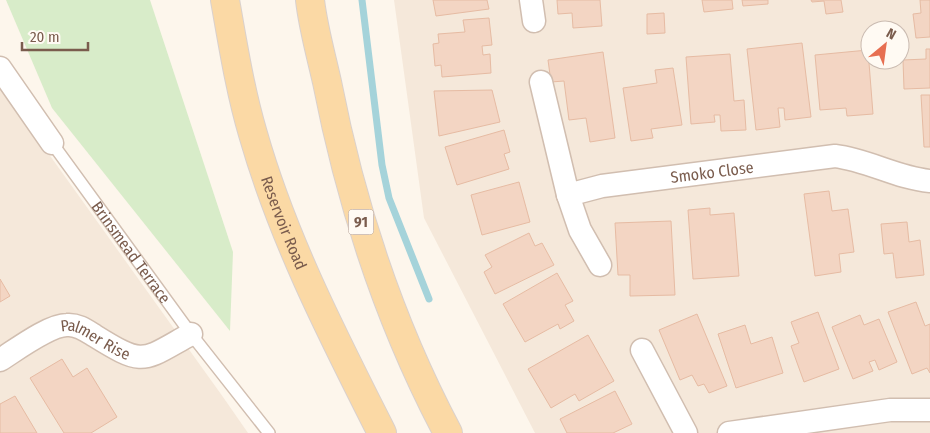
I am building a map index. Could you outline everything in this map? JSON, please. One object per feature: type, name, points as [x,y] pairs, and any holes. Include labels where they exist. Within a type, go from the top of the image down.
[{"type":"main road","name":"Reservoir Road","points":[[225,0],[235,58],[253,134],[275,201],[331,333],[382,433]]},
{"type":"main road","name":"91","points":[[310,0],[336,131],[374,266],[394,319],[428,395],[448,433]]},
{"type":"street","name":"Brinsmead Terrace","points":[[0,68],[52,143]]},
{"type":"street","points":[[541,82],[568,195],[580,230],[600,265]]},
{"type":"street","name":"Smoko Close","points":[[568,195],[611,185],[835,156],[866,163],[907,178],[930,181]]},
{"type":"street","name":"Palmer Rise","points":[[0,360],[50,330],[66,324],[84,329],[122,352],[142,358],[151,356],[191,334]]},
{"type":"street","points":[[642,350],[686,433]]},
{"type":"street","points":[[729,433],[890,410],[930,410]]},
{"type":"lane","name":"Brinsmead Terrace","points":[[52,143],[191,334],[269,433]]},
{"type":"shaded area","points":[[394,0],[930,0],[930,433],[535,433],[424,218]]},
{"type":"shaded area","points":[[0,86],[223,397],[248,433],[0,433]]},
{"type":"green space","points":[[6,0],[150,0],[233,252],[230,331],[52,108]]},
{"type":"building","points":[[433,0],[487,0],[489,9],[436,16]]},
{"type":"building","points":[[557,0],[600,0],[602,26],[573,28],[572,13],[558,14]]},
{"type":"building","points":[[702,0],[732,0],[733,9],[704,12]]},
{"type":"building","points":[[742,0],[768,0],[768,4],[743,6]]},
{"type":"building","points":[[811,0],[841,0],[843,12],[826,14],[824,1],[812,2]]},
{"type":"building","points":[[920,0],[930,0],[930,37],[916,38],[913,14],[921,13]]},
{"type":"building","points":[[664,13],[665,33],[647,34],[647,14]]},
{"type":"building","points":[[489,18],[492,45],[482,46],[483,55],[490,54],[491,73],[442,77],[441,65],[435,66],[433,44],[439,43],[438,34],[465,32],[463,20]]},
{"type":"building","points":[[802,43],[811,117],[785,120],[784,108],[778,108],[780,127],[756,130],[747,49]]},
{"type":"building","points":[[926,49],[930,49],[930,88],[904,89],[903,70],[910,70],[910,60],[926,59]]},
{"type":"building","points":[[860,51],[860,70],[870,70],[873,114],[847,116],[846,108],[820,110],[815,55]]},
{"type":"building","points":[[603,52],[615,138],[590,142],[586,118],[569,120],[564,81],[551,82],[548,60]]},
{"type":"building","points":[[730,54],[734,101],[744,100],[746,130],[721,131],[720,115],[714,115],[715,122],[691,124],[686,57]]},
{"type":"building","points":[[673,68],[682,125],[651,129],[653,138],[631,141],[623,88],[657,83],[655,70]]},
{"type":"building","points":[[492,90],[500,122],[439,136],[434,91]]},
{"type":"building","points":[[921,95],[930,95],[930,147],[924,147]]},
{"type":"building","points":[[504,130],[510,152],[504,154],[509,169],[457,185],[445,147]]},
{"type":"building","points":[[519,182],[530,222],[482,235],[471,195]]},
{"type":"building","points":[[829,191],[832,211],[848,209],[854,252],[839,254],[841,272],[815,276],[804,194]]},
{"type":"building","points":[[710,208],[710,215],[734,213],[739,276],[693,279],[688,210]]},
{"type":"building","points":[[671,221],[675,295],[630,296],[630,275],[618,275],[615,223]]},
{"type":"building","points":[[907,222],[909,242],[920,240],[924,275],[896,278],[893,253],[884,254],[881,224]]},
{"type":"building","points":[[529,233],[535,246],[542,243],[554,265],[495,294],[484,272],[492,267],[485,255]]},
{"type":"building","points":[[557,273],[573,301],[565,305],[574,321],[560,329],[558,324],[525,342],[503,304]]},
{"type":"building","points":[[0,279],[10,296],[0,302]]},
{"type":"building","points":[[916,302],[925,326],[930,324],[930,373],[927,368],[912,374],[888,312]]},
{"type":"building","points":[[818,312],[839,369],[804,382],[791,346],[799,343],[791,322]]},
{"type":"building","points":[[697,314],[727,386],[709,393],[704,384],[698,386],[692,375],[680,380],[659,330]]},
{"type":"building","points":[[860,315],[864,325],[879,319],[897,362],[879,370],[875,360],[869,362],[873,371],[853,379],[832,327]]},
{"type":"building","points":[[745,325],[751,344],[772,337],[783,373],[736,388],[718,334]]},
{"type":"building","points":[[588,335],[614,381],[579,401],[575,394],[551,408],[528,369]]},
{"type":"building","points":[[62,359],[73,377],[87,368],[117,417],[91,433],[64,433],[30,378]]},
{"type":"building","points":[[615,391],[632,424],[613,433],[567,433],[560,419]]},
{"type":"building","points":[[15,396],[37,433],[0,433],[0,404]]},
{"type":"waterway","points":[[362,0],[382,165],[389,198],[429,299]]}]
